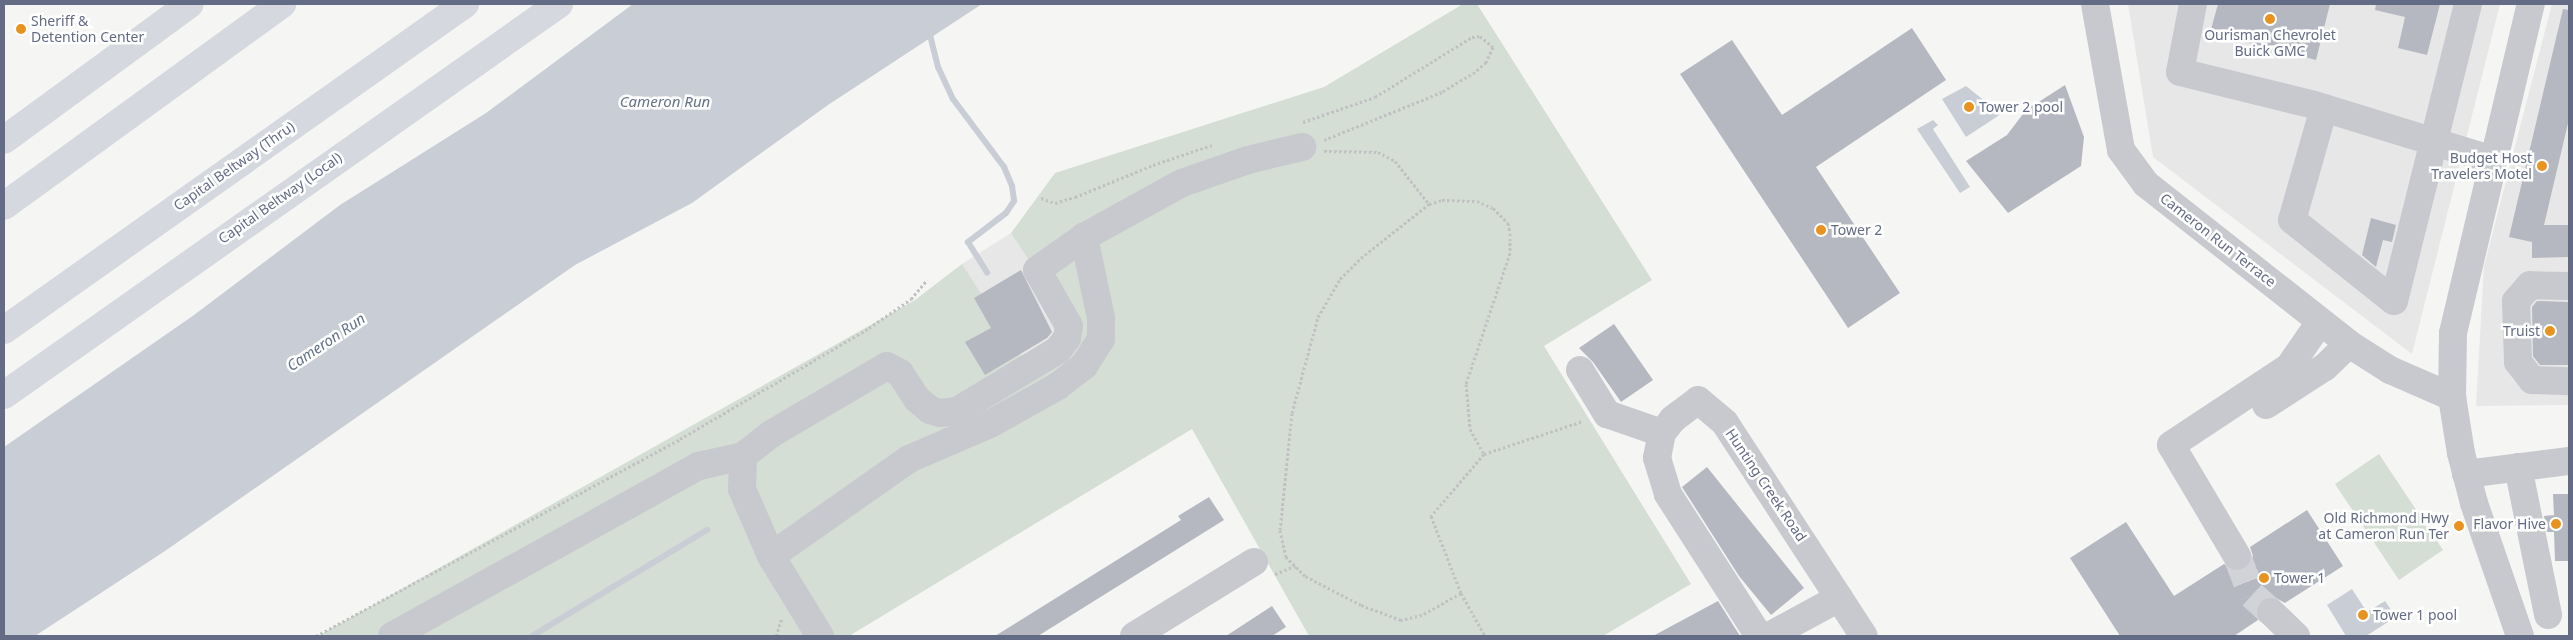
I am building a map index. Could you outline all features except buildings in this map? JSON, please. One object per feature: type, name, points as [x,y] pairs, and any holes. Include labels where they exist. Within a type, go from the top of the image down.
[{"type":"highway","points":[[4,140],[190,4]]},
{"type":"highway","points":[[4,206],[282,4]]},
{"type":"highway","name":"Capital Beltway (Thru)","points":[[4,330],[465,4]]},
{"type":"highway","name":"Capital Beltway (Local)","points":[[4,395],[559,4]]},
{"type":"street","name":"Cameron Run Terrace","points":[[2095,4],[2116,131],[2127,163],[2146,184],[2348,344],[2390,370],[2452,397]]},
{"type":"street","points":[[2193,4],[2180,72],[2324,108],[2493,160]]},
{"type":"street","points":[[2324,108],[2292,220],[2394,301],[2432,142],[2468,4]]},
{"type":"street","points":[[2518,467],[2559,614],[2517,628],[2466,474],[2452,397],[2453,333],[2531,4]]},
{"type":"street","points":[[392,636],[699,466],[742,456],[770,434],[888,366],[900,372],[917,399],[930,410],[940,413],[957,411],[1058,350],[1067,338],[1068,326],[1037,270],[1084,237],[1182,183],[1248,160],[1302,147]]},
{"type":"street","points":[[771,556],[909,459],[990,424],[1058,386],[1084,366],[1101,339],[1101,318],[1084,237]]},
{"type":"street","points":[[2569,286],[2530,285],[2516,301],[2518,362],[2532,380],[2569,380]]},
{"type":"street","points":[[2176,452],[2289,368],[2320,322]]},
{"type":"street","points":[[2176,452],[2318,372],[2348,344]]},
{"type":"street","points":[[1580,370],[1607,414],[1662,433],[1657,458],[1668,494],[1759,636]]},
{"type":"street","points":[[2526,371],[2569,371]]},
{"type":"street","name":"Hunting Creek Road","points":[[1662,433],[1673,419],[1698,400],[1724,423],[1864,636]]},
{"type":"street","points":[[2176,452],[2237,556]]},
{"type":"street","points":[[742,456],[742,489],[771,556],[820,636]]},
{"type":"street","points":[[2466,474],[2569,461]]},
{"type":"street","points":[[1134,636],[1254,562]]},
{"type":"street","points":[[1769,636],[1839,598]]},
{"type":"street","points":[[2271,612],[2296,636]]},
{"type":"path","points":[[1302,147],[1395,114],[1442,92],[1475,72],[1486,62],[1493,47],[1480,36],[1472,37],[1404,81]]},
{"type":"path","points":[[1302,147],[1314,152],[1378,152],[1395,161],[1429,204]]},
{"type":"path","points":[[1461,593],[1422,615],[1400,620],[1361,605],[1305,576],[1286,557],[1280,530],[1292,413],[1318,317],[1340,279],[1429,204],[1442,200],[1477,201],[1493,208],[1508,223],[1510,254],[1466,384],[1470,429],[1484,454]]},
{"type":"path","points":[[316,636],[680,439],[869,328],[911,300],[927,280]]},
{"type":"path","points":[[1485,636],[1461,593],[1431,516],[1484,454],[1607,414]]},
{"type":"shaded area","points":[[1463,4],[1477,4],[1652,280],[1544,346],[1691,584],[1603,636],[1309,636],[1192,429],[849,636],[318,636],[915,300],[962,264],[1022,357],[1072,327],[1011,233],[1055,173],[1324,87]]},
{"type":"shaded area","points":[[2128,4],[2500,4],[2412,354],[2153,157]]},
{"type":"shaded area","points":[[2552,4],[2569,4],[2569,405],[2476,406],[2484,266]]},
{"type":"shaded area","points":[[1011,233],[1072,328],[1022,358],[962,264]]},
{"type":"shaded area","points":[[2379,454],[2443,550],[2399,580],[2335,484]]},
{"type":"water","name":"Cameron Run","points":[[633,4],[982,4],[828,105],[692,203],[575,265],[165,551],[35,636],[4,636],[4,447],[194,315],[340,205],[486,113]]},
{"type":"water","name":"Tower 2 pool","points":[[1966,86],[2001,114],[1966,137],[1942,99]]},
{"type":"water","points":[[1933,120],[1938,125],[1933,129],[1970,187],[1960,193],[1917,129]]},
{"type":"water","name":"Tower 1 pool","points":[[2352,589],[2367,612],[2385,601],[2396,617],[2366,636],[2346,636],[2327,605]]},
{"type":"waterway","points":[[929,31],[938,67],[953,99],[1004,167],[1012,186],[1014,201],[1006,213],[968,242],[987,272]]},
{"type":"waterway","points":[[532,636],[707,530]]},
{"type":"tunnel","points":[[2237,556],[2252,595],[2271,612]]},
{"type":"place","name":"Ourisman Chevrolet Buick GMC","points":[[2270,19]]},
{"type":"place","name":"Sheriff & Detention Center","points":[[21,29]]},
{"type":"place","name":"Tower 2 pool","points":[[1969,107]]},
{"type":"place","name":"Budget Host Travelers Motel","points":[[2542,166]]},
{"type":"place","name":"Tower 2","points":[[1821,230]]},
{"type":"place","name":"Truist","points":[[2550,331]]},
{"type":"place","name":"Flavor Hive","points":[[2556,524]]},
{"type":"place","name":"Old Richmond Hwy at Cameron Run Ter","points":[[2459,526]]},
{"type":"place","name":"Tower 1","points":[[2264,578]]},
{"type":"place","name":"Tower 1 pool","points":[[2363,615]]}]
